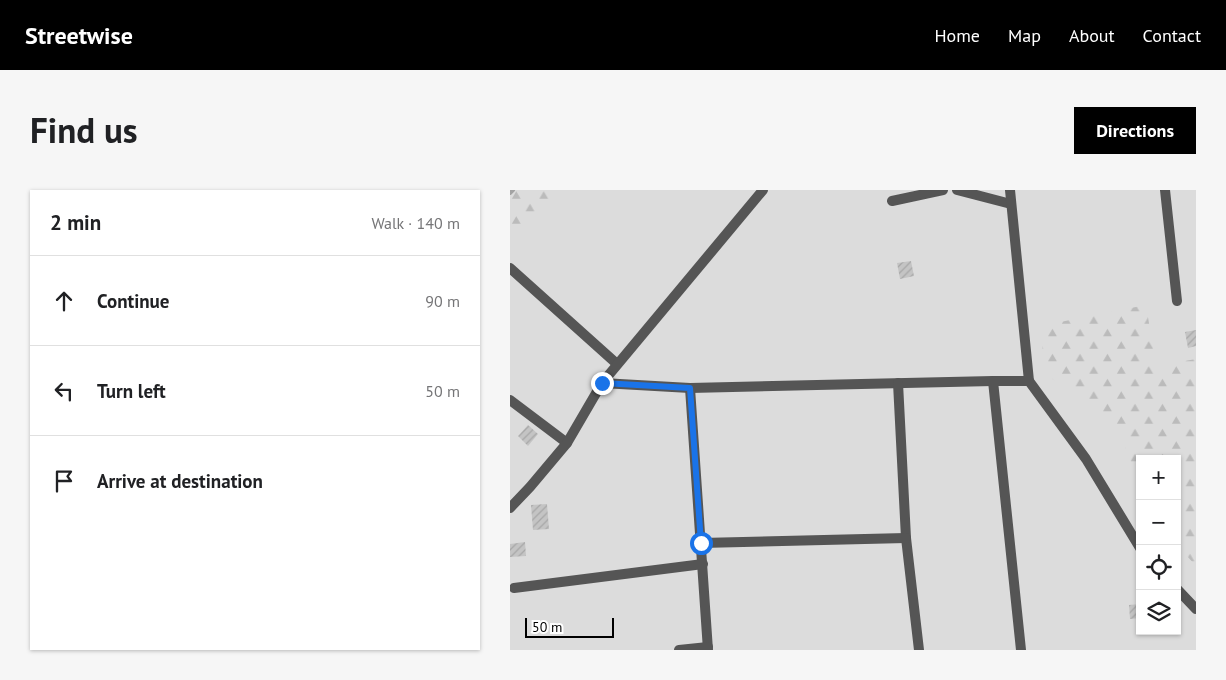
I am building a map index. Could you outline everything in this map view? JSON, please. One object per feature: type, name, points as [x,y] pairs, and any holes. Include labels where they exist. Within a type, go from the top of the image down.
[{"type":"street","points":[[510,508],[567,443],[602,383],[617,364],[762,190]]},
{"type":"street","points":[[892,201],[943,190]]},
{"type":"street","points":[[957,190],[1012,204]]},
{"type":"street","points":[[1010,190],[1029,381],[1086,459],[1138,545]]},
{"type":"street","points":[[1165,190],[1177,301]]},
{"type":"street","points":[[510,268],[617,364]]},
{"type":"street","points":[[992,381],[1021,650]]},
{"type":"street","points":[[602,383],[690,388],[1029,381]]},
{"type":"street","points":[[898,383],[906,538],[919,650]]},
{"type":"street","points":[[678,650],[708,648],[690,388]]},
{"type":"street","points":[[510,400],[567,443]]},
{"type":"street","points":[[701,543],[906,538]]},
{"type":"street","points":[[514,588],[703,564]]},
{"type":"street","points":[[1178,590],[1196,609]]},
{"type":"green space","points":[[510,190],[1196,190],[1196,650],[510,650]]},
{"type":"green space","points":[[510,190],[557,190],[510,239]]},
{"type":"green space","points":[[1146,305],[1156,366],[1196,359],[1196,566],[1181,549],[1181,455],[1136,455],[1136,475],[1120,433],[1045,373],[1040,326]]},
{"type":"building","points":[[911,261],[914,276],[900,279],[897,263]]},
{"type":"building","points":[[1196,330],[1196,346],[1188,348],[1185,332]]},
{"type":"building","points":[[528,425],[538,434],[528,446],[518,436]]},
{"type":"building","points":[[547,504],[549,529],[533,530],[531,505]]},
{"type":"building","points":[[525,542],[526,556],[510,557],[510,544]]},
{"type":"building","points":[[1136,604],[1136,618],[1130,619],[1129,605]]},
{"type":"waterway","points":[[510,193],[513,190]]},
{"type":"route","points":[[602,383],[690,388],[701,543]]}]
